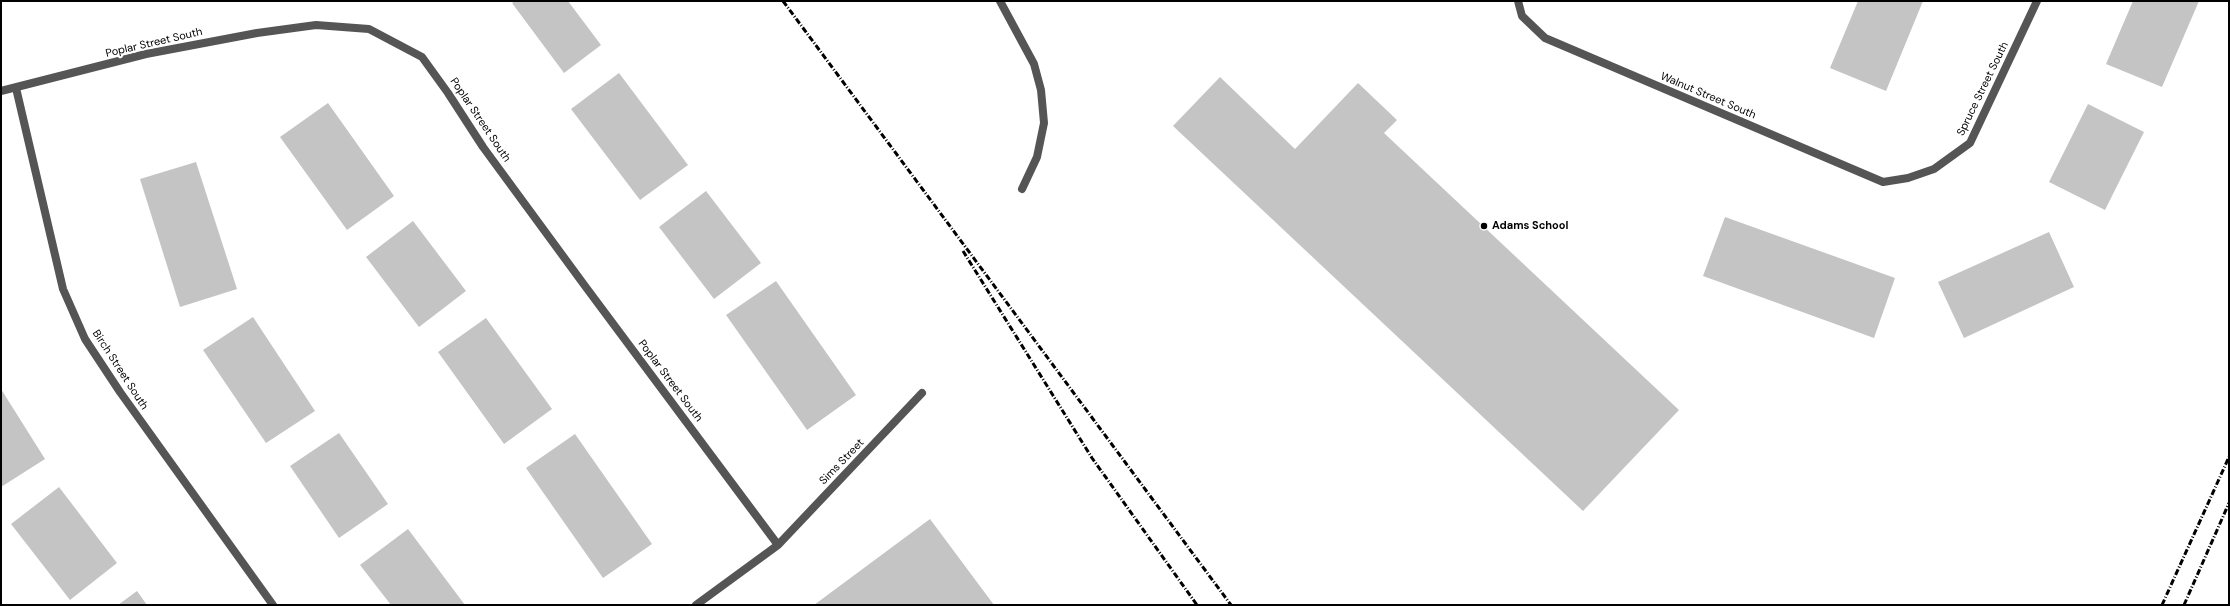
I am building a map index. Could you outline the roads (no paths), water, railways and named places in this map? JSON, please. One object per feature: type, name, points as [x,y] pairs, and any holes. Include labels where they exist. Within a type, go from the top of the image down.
[{"type":"street","points":[[1000,1],[1034,64],[1042,90],[1044,123],[1038,156],[1022,189]]},
{"type":"street","name":"Walnut Street South","points":[[1518,1],[1522,16],[1544,38],[1852,171],[1883,182],[1908,178]]},
{"type":"street","name":"Spruce Street South","points":[[1908,178],[1934,169],[1970,143],[2037,1]]},
{"type":"street","name":"Poplar Street South","points":[[1,91],[146,54],[257,33],[316,25],[369,30],[422,57],[448,93],[483,147],[778,545]]},
{"type":"street","name":"Birch Street South","points":[[16,88],[63,289],[85,339],[120,392],[273,605]]},
{"type":"street","name":"Sims Street","points":[[696,605],[778,545],[922,393]]},
{"type":"railway","points":[[783,1],[1231,605]]},
{"type":"railway","points":[[963,251],[1092,458],[1197,605]]},
{"type":"railway","points":[[2162,605],[2229,457]]},
{"type":"railway","points":[[2184,605],[2229,503]]},
{"type":"place","name":"Adams School","points":[[1484,226]]}]
